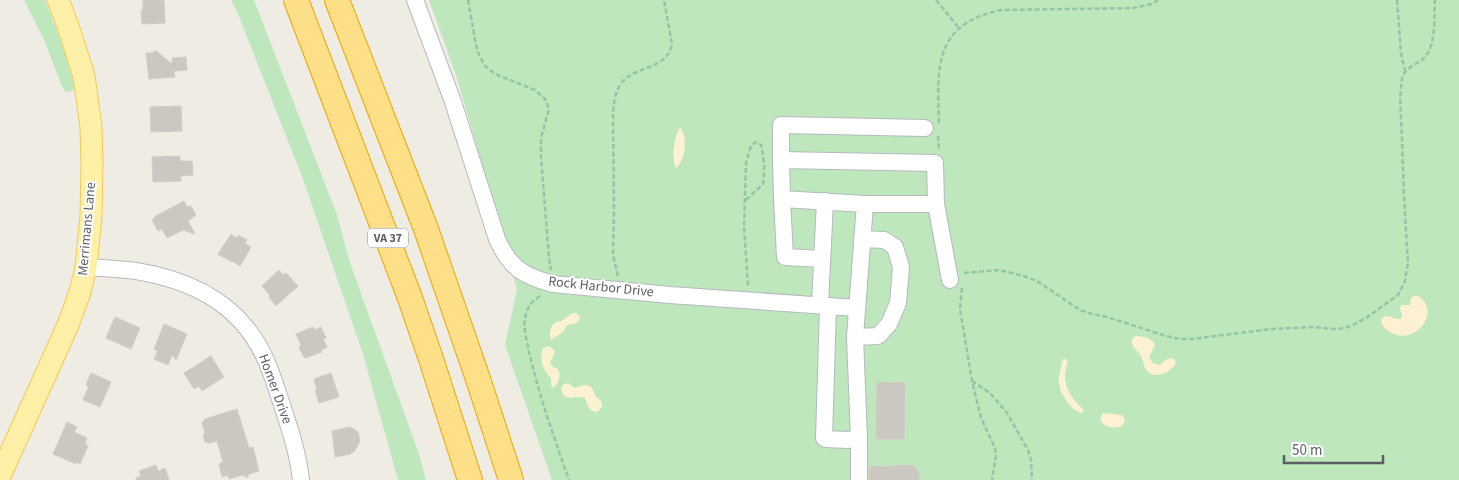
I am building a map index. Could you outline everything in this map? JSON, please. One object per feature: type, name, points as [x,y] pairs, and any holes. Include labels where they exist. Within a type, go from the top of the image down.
[{"type":"highway","name":"VA 37","points":[[296,0],[407,290],[432,359],[470,480]]},
{"type":"highway","name":"VA 37","points":[[338,0],[426,229],[511,480]]},
{"type":"main road","name":"Merrimans Lane","points":[[0,476],[68,325],[80,292],[86,267],[91,216],[92,165],[90,127],[84,76],[58,0]]},
{"type":"street","name":"Rock Harbor Drive","points":[[415,0],[452,99],[497,239],[516,268],[539,280],[553,284],[749,301],[857,308]]},
{"type":"street","points":[[822,259],[785,257],[781,125],[934,130]]},
{"type":"street","points":[[781,160],[935,163],[936,204],[957,278]]},
{"type":"street","points":[[782,199],[865,204],[936,204]]},
{"type":"street","points":[[825,201],[822,259],[824,438],[848,440],[859,438]]},
{"type":"street","points":[[859,480],[854,337],[865,204]]},
{"type":"street","points":[[854,337],[878,336],[889,324],[898,303],[900,283],[901,267],[895,247],[884,240],[862,239]]},
{"type":"street","name":"Homer Drive","points":[[86,267],[135,271],[184,283],[224,305],[239,319],[260,348],[272,372],[299,460],[301,480]]},
{"type":"path","points":[[468,0],[476,45],[485,66],[495,74],[535,90],[548,104],[548,116],[541,138],[541,157],[548,258],[556,295],[541,295],[535,299],[529,306],[524,325],[533,367],[569,480]]},
{"type":"path","points":[[624,291],[615,269],[613,255],[613,112],[615,97],[623,80],[658,63],[670,52],[672,44],[664,0]]},
{"type":"path","points":[[936,0],[959,28]]},
{"type":"path","points":[[939,158],[934,130],[940,63],[944,50],[959,28],[968,21],[1001,10],[1133,8],[1142,7],[1158,0]]},
{"type":"path","points":[[1397,0],[1401,53],[1405,72]]},
{"type":"path","points":[[992,480],[996,463],[995,448],[981,418],[972,381],[960,309],[962,289],[957,278],[999,270],[1024,276],[1037,281],[1080,310],[1180,339],[1271,329],[1344,328],[1366,318],[1398,295],[1408,272],[1404,209],[1401,111],[1402,77],[1405,72],[1428,54],[1433,34],[1435,0]]},
{"type":"path","points":[[746,200],[763,184],[763,153],[761,144],[756,142],[752,145],[746,162],[744,227],[749,301]]},
{"type":"path","points":[[972,381],[990,393],[1007,413],[1028,450],[1031,460],[1032,480]]},
{"type":"green space","points":[[24,0],[45,0],[63,47],[74,85],[74,89],[70,92],[65,91],[62,87],[45,42]]},
{"type":"green space","points":[[231,0],[254,0],[337,215],[350,263],[419,454],[426,480],[398,480],[363,354],[303,179]]},
{"type":"green space","points":[[429,0],[1459,0],[1459,480],[552,480],[505,345],[517,290],[456,75]]},
{"type":"sand","points":[[680,127],[683,132],[685,148],[682,159],[676,168],[674,163],[674,147]]},
{"type":"sand","points":[[1416,295],[1424,301],[1427,309],[1427,317],[1423,324],[1417,331],[1409,335],[1400,336],[1387,330],[1381,320],[1385,316],[1401,319],[1402,315],[1399,307],[1410,305],[1411,298]]},
{"type":"sand","points":[[575,313],[579,315],[580,320],[574,324],[567,325],[563,332],[551,340],[550,332],[552,325]]},
{"type":"sand","points":[[1136,336],[1142,336],[1154,343],[1155,345],[1149,357],[1153,363],[1159,365],[1172,358],[1176,363],[1174,366],[1164,374],[1155,375],[1148,372],[1141,356],[1132,344],[1132,339]]},
{"type":"sand","points":[[549,346],[555,352],[550,363],[558,369],[559,374],[558,382],[553,388],[551,378],[542,364],[543,348]]},
{"type":"sand","points":[[1063,359],[1066,359],[1068,362],[1065,376],[1067,388],[1084,410],[1082,413],[1069,405],[1059,386]]},
{"type":"sand","points":[[568,383],[575,388],[583,385],[591,387],[596,397],[602,403],[602,407],[596,412],[591,410],[585,398],[569,398],[564,396],[561,388],[564,384]]},
{"type":"sand","points":[[1103,413],[1122,415],[1125,420],[1123,425],[1113,427],[1103,424],[1100,419]]},
{"type":"building","points":[[143,0],[164,0],[165,23],[142,24],[141,11]]},
{"type":"building","points":[[155,50],[172,64],[172,58],[186,57],[187,70],[174,71],[175,77],[149,79],[146,53],[153,53]]},
{"type":"building","points":[[181,106],[182,131],[151,132],[150,107]]},
{"type":"building","points":[[180,156],[180,161],[192,161],[193,175],[180,176],[181,181],[153,182],[152,157]]},
{"type":"building","points":[[184,201],[187,207],[191,206],[196,215],[188,221],[195,234],[183,230],[167,238],[162,229],[158,231],[152,220],[154,217]]},
{"type":"building","points":[[231,234],[236,238],[238,235],[247,240],[245,244],[251,247],[240,266],[218,254]]},
{"type":"building","points":[[279,270],[283,275],[286,273],[298,286],[276,306],[262,286]]},
{"type":"building","points":[[115,317],[140,328],[131,349],[106,338]]},
{"type":"building","points":[[164,324],[187,334],[176,360],[172,355],[168,365],[154,359],[158,351],[154,349]]},
{"type":"building","points":[[313,327],[315,330],[321,327],[326,338],[323,339],[327,347],[321,350],[322,352],[305,358],[299,348],[301,345],[296,334]]},
{"type":"building","points":[[211,356],[224,377],[202,391],[199,386],[194,389],[184,373]]},
{"type":"building","points":[[91,373],[111,382],[100,407],[83,400],[89,386],[86,385]]},
{"type":"building","points":[[331,373],[339,397],[319,403],[314,379]]},
{"type":"building","points":[[877,382],[905,383],[904,439],[876,439]]},
{"type":"building","points":[[237,409],[249,448],[253,447],[259,471],[249,474],[247,478],[243,475],[229,479],[228,475],[222,477],[219,464],[223,462],[217,441],[205,442],[203,436],[205,432],[202,423],[205,419]]},
{"type":"building","points":[[67,422],[77,427],[74,432],[87,438],[85,444],[88,446],[80,464],[53,454]]},
{"type":"building","points":[[350,427],[358,432],[360,441],[351,454],[335,457],[332,431]]},
{"type":"building","points":[[156,465],[158,471],[165,468],[169,480],[136,480],[136,478],[141,476],[139,471]]},
{"type":"building","points":[[912,465],[919,472],[919,480],[869,480],[869,467]]}]
